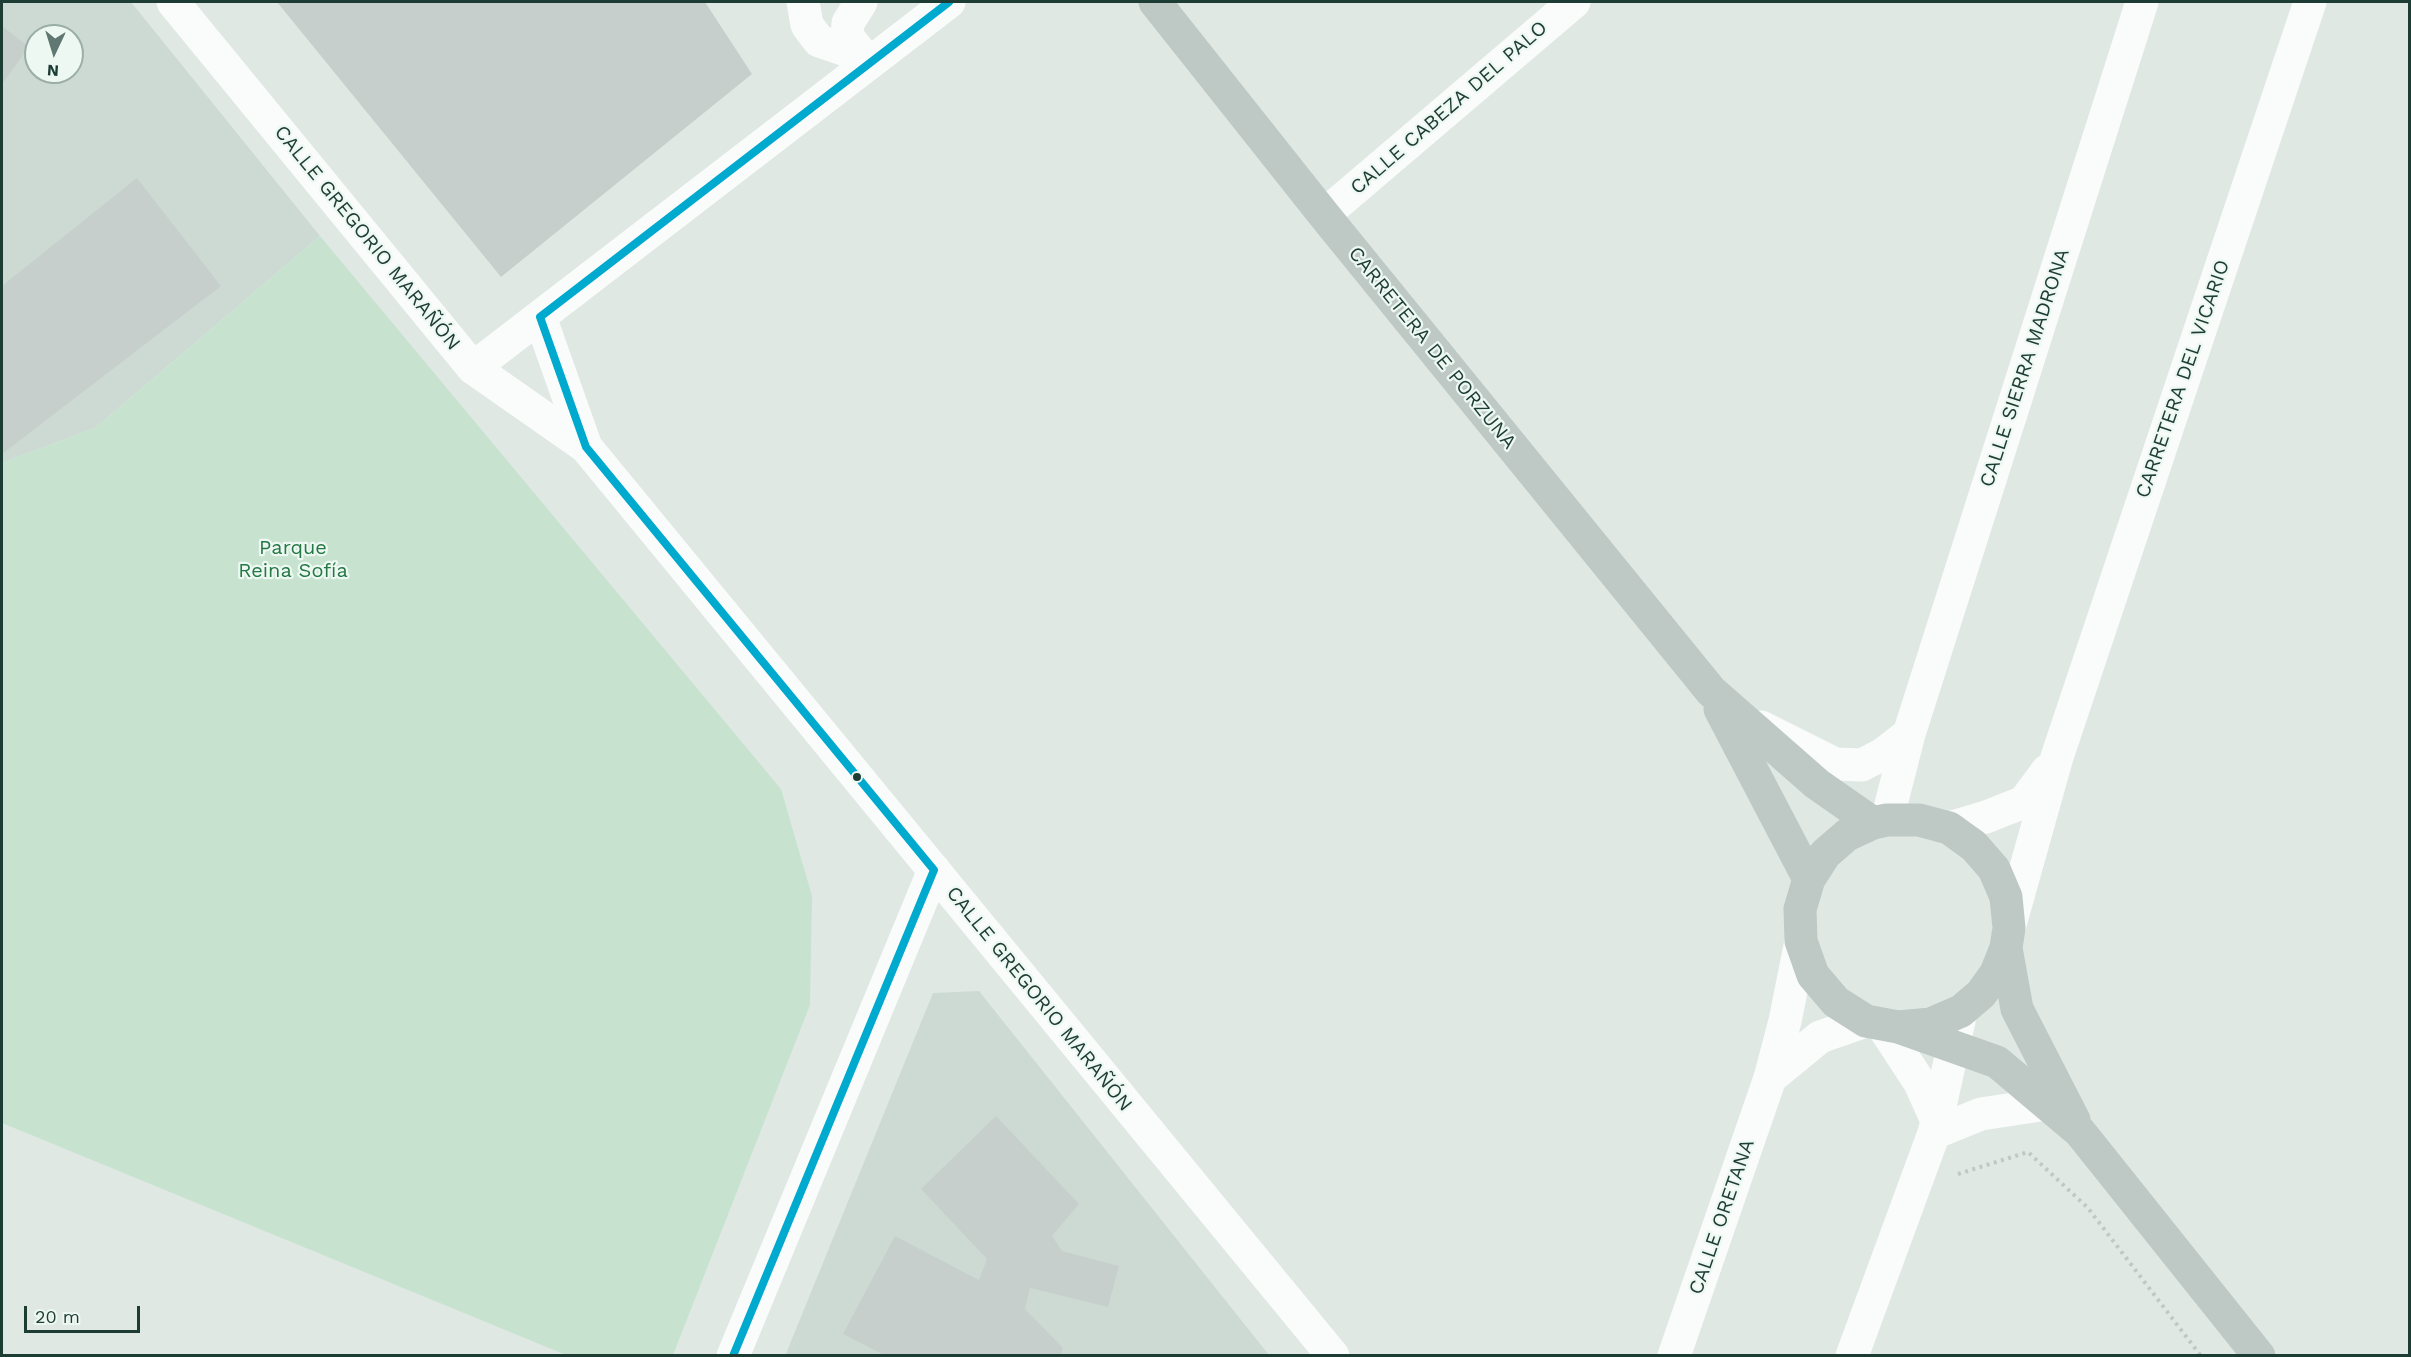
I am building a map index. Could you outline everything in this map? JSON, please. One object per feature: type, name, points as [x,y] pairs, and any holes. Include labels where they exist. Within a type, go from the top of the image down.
[{"type":"main road","name":"CARRETERA DE PORZUNA","points":[[1155,2],[1324,215],[1711,691],[1817,784],[1880,822]]},
{"type":"main road","name":"CARRETERA DE PORZUNA","points":[[1711,691],[1809,879]]},
{"type":"main road","points":[[2080,1132],[2017,1008],[2007,938],[2006,897],[1994,869],[1974,846],[1949,828],[1919,820],[1880,822],[1847,835],[1825,854],[1809,879],[1800,909],[1801,941],[1813,975],[1836,1002],[1882,1024],[1998,1062],[2080,1132],[2259,1356]]},
{"type":"main road","points":[[1882,1024],[1931,1024],[1961,1011],[1981,994],[1996,973],[2007,938]]},
{"type":"street","name":"CALLE GREGORIO MARAÑÓN","points":[[173,2],[473,368],[586,447],[1333,1356]]},
{"type":"street","points":[[803,2],[807,25],[819,41],[869,57]]},
{"type":"street","points":[[861,2],[848,23],[847,36],[869,57]]},
{"type":"street","points":[[473,368],[869,57],[949,2]]},
{"type":"street","name":"CALLE CABEZA DEL PALO","points":[[1324,215],[1574,2]]},
{"type":"street","name":"CALLE SIERRA MADRONA","points":[[1880,822],[2142,2]]},
{"type":"street","name":"CARRETERA DEL VICARIO","points":[[2007,938],[2056,757],[2310,2]]},
{"type":"street","name":"CALLE GREGORIO MARAÑÓN","points":[[540,317],[586,447]]},
{"type":"street","points":[[1738,715],[1835,764],[1862,765],[1883,754],[1909,734]]},
{"type":"street","name":"CARRETERA DEL VICARIO","points":[[1949,828],[2024,802],[2056,757]]},
{"type":"street","points":[[733,1356],[934,870]]},
{"type":"street","name":"CALLE ORETANA","points":[[1674,1356],[1770,1078],[1785,1021],[1801,941]]},
{"type":"street","points":[[1852,1356],[1936,1127],[1961,1011]]},
{"type":"street","points":[[1770,1078],[1821,1037],[1882,1024],[1920,1083],[1936,1127]]},
{"type":"street","points":[[1936,1127],[1981,1114],[2047,1104]]},
{"type":"path","points":[[1914,1188],[2028,1152],[2088,1208],[2201,1356]]},
{"type":"shaded area","points":[[2,2],[131,2],[320,236],[95,428],[2,463]]},
{"type":"shaded area","points":[[979,991],[1269,1355],[785,1356],[933,993]]},
{"type":"green space","name":"Parque Reina Sofía","points":[[320,236],[781,789],[812,896],[810,1005],[673,1355],[566,1355],[2,1123],[2,463],[95,428]]},
{"type":"building","points":[[277,2],[705,2],[752,74],[501,277]]},
{"type":"building","points":[[2,26],[24,43],[24,54],[2,84]]},
{"type":"building","points":[[137,178],[221,286],[2,454],[2,286]]},
{"type":"building","points":[[996,1116],[1079,1204],[1052,1236],[1062,1251],[1119,1266],[1108,1307],[1030,1288],[1025,1309],[1063,1348],[1061,1356],[886,1356],[843,1334],[895,1236],[979,1280],[987,1259],[921,1189]]},
{"type":"transit line","points":[[733,1356],[934,870],[586,447],[540,317],[949,2]]}]
